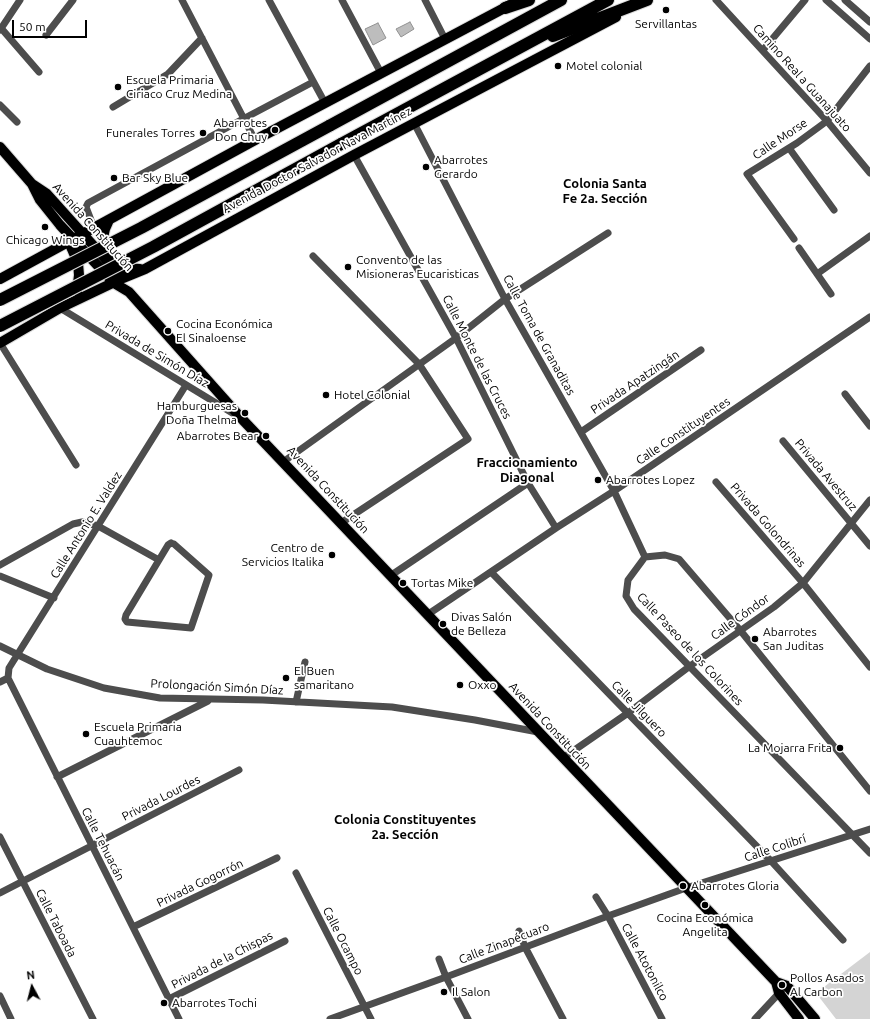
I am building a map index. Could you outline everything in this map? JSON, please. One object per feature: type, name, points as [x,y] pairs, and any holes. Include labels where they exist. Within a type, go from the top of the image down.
[{"type":"highway","points":[[503,4],[528,0]]},
{"type":"highway","name":"Avenida Doctor Salvador Nava Martínez","points":[[0,300],[141,228],[561,0]]},
{"type":"highway","name":"Avenida Doctor Salvador Nava Martínez","points":[[0,326],[153,247],[608,0]]},
{"type":"highway","points":[[505,55],[648,0]]},
{"type":"main road","points":[[1,277],[446,39],[503,4],[519,0]]},
{"type":"main road","name":"Avenida Doctor Salvador Nava Martínez","points":[[0,343],[65,306],[118,280],[145,269],[354,155],[648,0]]},
{"type":"main road","name":"Avenida Constitución","points":[[0,147],[32,184],[40,200],[72,240],[118,280],[242,419],[390,576],[776,982],[787,986],[815,1019]]},
{"type":"main road","name":"Avenida Constitución","points":[[32,184],[47,194],[72,240]]},
{"type":"main road","points":[[109,220],[105,228],[103,238],[105,248],[109,256],[116,264],[125,268],[134,270],[145,269]]},
{"type":"main road","points":[[60,225],[72,240],[78,263],[77,291],[65,306]]},
{"type":"main road","name":"Avenida Constitución","points":[[776,982],[779,993],[799,1019]]},
{"type":"street","points":[[20,0],[1,29],[39,72]]},
{"type":"street","points":[[46,35],[73,0]]},
{"type":"street","points":[[182,0],[255,140]]},
{"type":"street","points":[[269,0],[325,103]]},
{"type":"street","points":[[342,0],[381,73]]},
{"type":"street","points":[[425,0],[446,39]]},
{"type":"street","name":"Camino Real a Guanajuato","points":[[716,0],[827,121],[870,173]]},
{"type":"street","points":[[763,50],[805,0]]},
{"type":"street","points":[[826,0],[870,39]]},
{"type":"street","points":[[845,0],[870,22]]},
{"type":"street","points":[[113,107],[168,74],[202,38]]},
{"type":"street","name":"Calle Morse","points":[[794,239],[747,174],[789,148],[827,121],[870,66]]},
{"type":"street","points":[[94,228],[86,206],[88,203],[313,82]]},
{"type":"street","points":[[0,105],[17,122]]},
{"type":"street","name":"Calle Toma de Granaditas","points":[[414,123],[505,299],[614,492],[645,557]]},
{"type":"street","points":[[789,148],[834,210]]},
{"type":"street","name":"Calle Monte de las Cruces","points":[[354,155],[456,338],[528,483],[556,528]]},
{"type":"street","points":[[283,462],[456,338],[505,299],[608,233]]},
{"type":"street","points":[[817,274],[870,236]]},
{"type":"street","points":[[799,248],[831,294]]},
{"type":"street","points":[[312,256],[419,364],[468,439],[341,523]]},
{"type":"street","name":"Privada de Simón Díaz","points":[[65,306],[186,385],[242,419]]},
{"type":"street","name":"Calle Constituyentes","points":[[427,615],[556,528],[614,492],[870,317]]},
{"type":"street","points":[[0,343],[76,465]]},
{"type":"street","name":"Privada Apatzingán","points":[[581,432],[701,350]]},
{"type":"street","name":"Calle Antonio E. Valdez","points":[[8,678],[9,668],[186,385]]},
{"type":"street","points":[[845,394],[870,426]]},
{"type":"street","name":"Privada Avestruz","points":[[783,441],[870,546]]},
{"type":"street","name":"Privada Golondrinas","points":[[716,482],[803,583],[870,667]]},
{"type":"street","points":[[390,576],[528,483]]},
{"type":"street","name":"Calle Cóndor","points":[[563,758],[628,713],[690,666],[774,607],[803,583],[870,500]]},
{"type":"street","points":[[0,565],[73,524],[82,522],[98,526],[159,560]]},
{"type":"street","points":[[171,543],[209,575],[191,628],[127,622],[125,619],[159,560],[168,545],[171,543]]},
{"type":"street","points":[[645,557],[665,555],[679,559],[740,630],[870,791]]},
{"type":"street","name":"Calle Paseo de los Colorines","points":[[645,557],[628,580],[626,596],[634,609],[870,853]]},
{"type":"street","name":"Calle Jilguero","points":[[491,572],[771,861],[843,940]]},
{"type":"street","points":[[0,576],[54,598]]},
{"type":"street","name":"Prolongación Simón Díaz","points":[[0,646],[47,669],[104,688],[160,698],[263,700],[392,707],[538,732]]},
{"type":"street","points":[[296,702],[305,662]]},
{"type":"street","points":[[0,682],[8,678]]},
{"type":"street","name":"Calle Tehuacán","points":[[8,678],[179,1019]]},
{"type":"street","points":[[57,777],[210,700]]},
{"type":"street","name":"Privada Lourdes","points":[[0,893],[239,770]]},
{"type":"street","name":"Calle Colibrí","points":[[686,888],[870,829]]},
{"type":"street","name":"Calle Taboada","points":[[0,838],[93,1019]]},
{"type":"street","name":"Privada Gogorrón","points":[[133,927],[277,858]]},
{"type":"street","name":"Calle Ocampo","points":[[296,873],[370,1019]]},
{"type":"street","name":"Calle Zinapécuaro","points":[[330,1019],[686,888]]},
{"type":"street","name":"Calle Atotonilco","points":[[596,897],[608,916],[662,1019]]},
{"type":"street","points":[[519,931],[563,1019]]},
{"type":"street","name":"Privada de la Chispas","points":[[169,999],[285,940]]},
{"type":"street","points":[[439,960],[446,977],[468,1019]]},
{"type":"street","points":[[754,1019],[787,986]]},
{"type":"street","points":[[0,996],[11,1019]]},
{"type":"shaded area","points":[[870,952],[870,1019],[836,1019],[816,993]]},
{"type":"building","points":[[410,22],[414,29],[401,37],[396,29]]},
{"type":"building","points":[[378,23],[386,38],[373,45],[365,29]]},
{"type":"place","name":"Servillantas","points":[[666,10]]},
{"type":"place","name":"Motel colonial","points":[[558,66]]},
{"type":"place","name":"Escuela Primaria Ciriaco Cruz Medina","points":[[118,87]]},
{"type":"place","name":"Abarrotes Don Chuy","points":[[275,130]]},
{"type":"place","name":"Funerales Torres","points":[[203,133]]},
{"type":"place","name":"Abarrotes Gerardo","points":[[426,167]]},
{"type":"place","name":"Bar Sky Blue","points":[[114,178]]},
{"type":"place","name":"Chicago Wings","points":[[45,227]]},
{"type":"place","name":"Convento de las Misioneras Eucaristicas","points":[[348,267]]},
{"type":"place","name":"Cocina Económica El Sinaloense","points":[[168,331]]},
{"type":"place","name":"Hotel Colonial","points":[[326,395]]},
{"type":"place","name":"Hamburguesas Doña Thelma","points":[[245,413]]},
{"type":"place","name":"Abarrotes Bear","points":[[266,436]]},
{"type":"place","name":"Abarrotes Lopez","points":[[598,480]]},
{"type":"place","name":"Centro de Servicios Italika","points":[[332,555]]},
{"type":"place","name":"Tortas Mike","points":[[403,583]]},
{"type":"place","name":"Divas Salón de Belleza","points":[[443,624]]},
{"type":"place","name":"Abarrotes San Juditas","points":[[755,639]]},
{"type":"place","name":"El Buen samaritano","points":[[286,678]]},
{"type":"place","name":"Oxxo","points":[[460,685]]},
{"type":"place","name":"Escuela Primaria Cuauhtemoc","points":[[86,734]]},
{"type":"place","name":"La Mojarra Frita","points":[[840,748]]},
{"type":"place","name":"Abarrotes Gloria","points":[[683,886]]},
{"type":"place","name":"Cocina Económica Angelita","points":[[705,905]]},
{"type":"place","name":"Pollos Asados Al Carbon","points":[[782,985]]},
{"type":"place","name":"Il Salon","points":[[444,992]]},
{"type":"place","name":"Abarrotes Tochi","points":[[164,1003]]},
{"type":"district","name":"Colonia Santa Fe 2a. Sección","points":[[605,192]]},
{"type":"district","name":"Fraccionamiento Diagonal","points":[[527,470]]},
{"type":"district","name":"Colonia Constituyentes 2a. Sección","points":[[405,828]]}]
